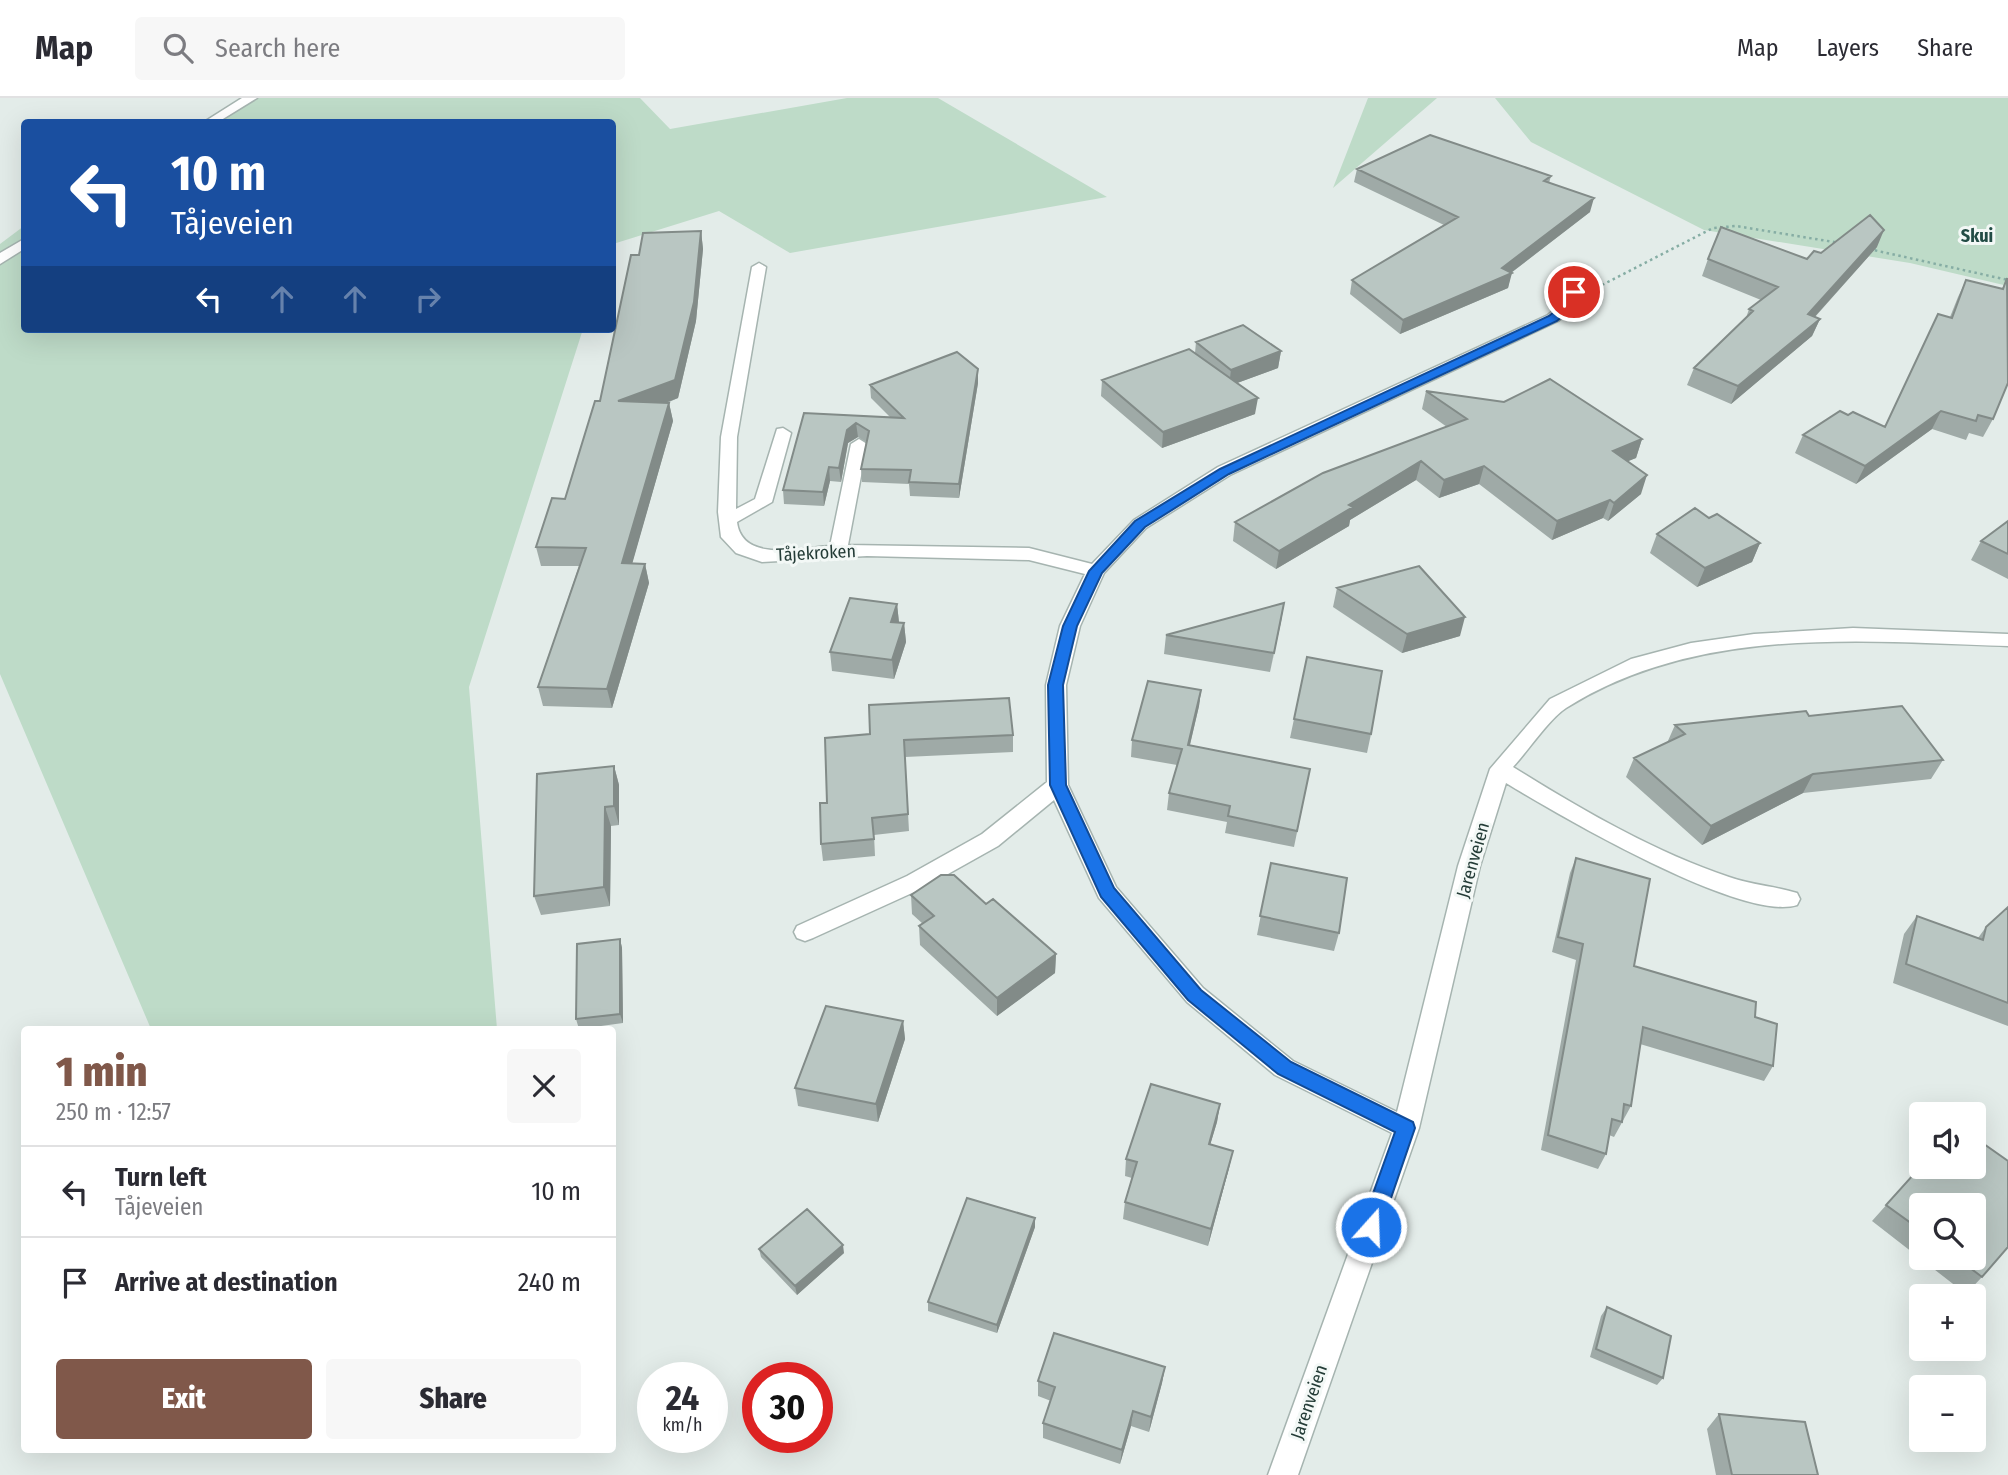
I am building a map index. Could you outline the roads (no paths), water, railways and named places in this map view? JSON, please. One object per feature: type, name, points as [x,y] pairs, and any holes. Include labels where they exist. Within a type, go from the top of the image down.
[{"type":"street","points":[[215,119],[251,98]]},
{"type":"street","points":[[0,260],[21,245]]},
{"type":"street","name":"Tåjekroken","points":[[760,267],[729,437],[728,520],[730,537],[742,550],[762,556],[838,552],[1029,554],[1096,571]]},
{"type":"street","points":[[1406,1128],[1284,1068],[1195,995],[1107,892],[1058,785],[1056,685],[1070,626],[1096,571],[1140,524],[1224,471],[1553,318],[1573,302],[1574,292]]},
{"type":"street","points":[[728,520],[762,502],[783,433]]},
{"type":"street","points":[[838,552],[859,444]]},
{"type":"street","name":"Jarenveien","points":[[1283,1475],[1406,1128],[1469,866],[1500,769],[1558,704],[1639,664],[1691,649],[1754,640],[1853,634],[2008,640]]},
{"type":"street","points":[[1500,769],[1542,796],[1689,872],[1763,897],[1789,899]]},
{"type":"street","points":[[805,932],[915,882],[990,840],[1058,785]]},
{"type":"district","name":"Skui","points":[[1977,236]]}]
